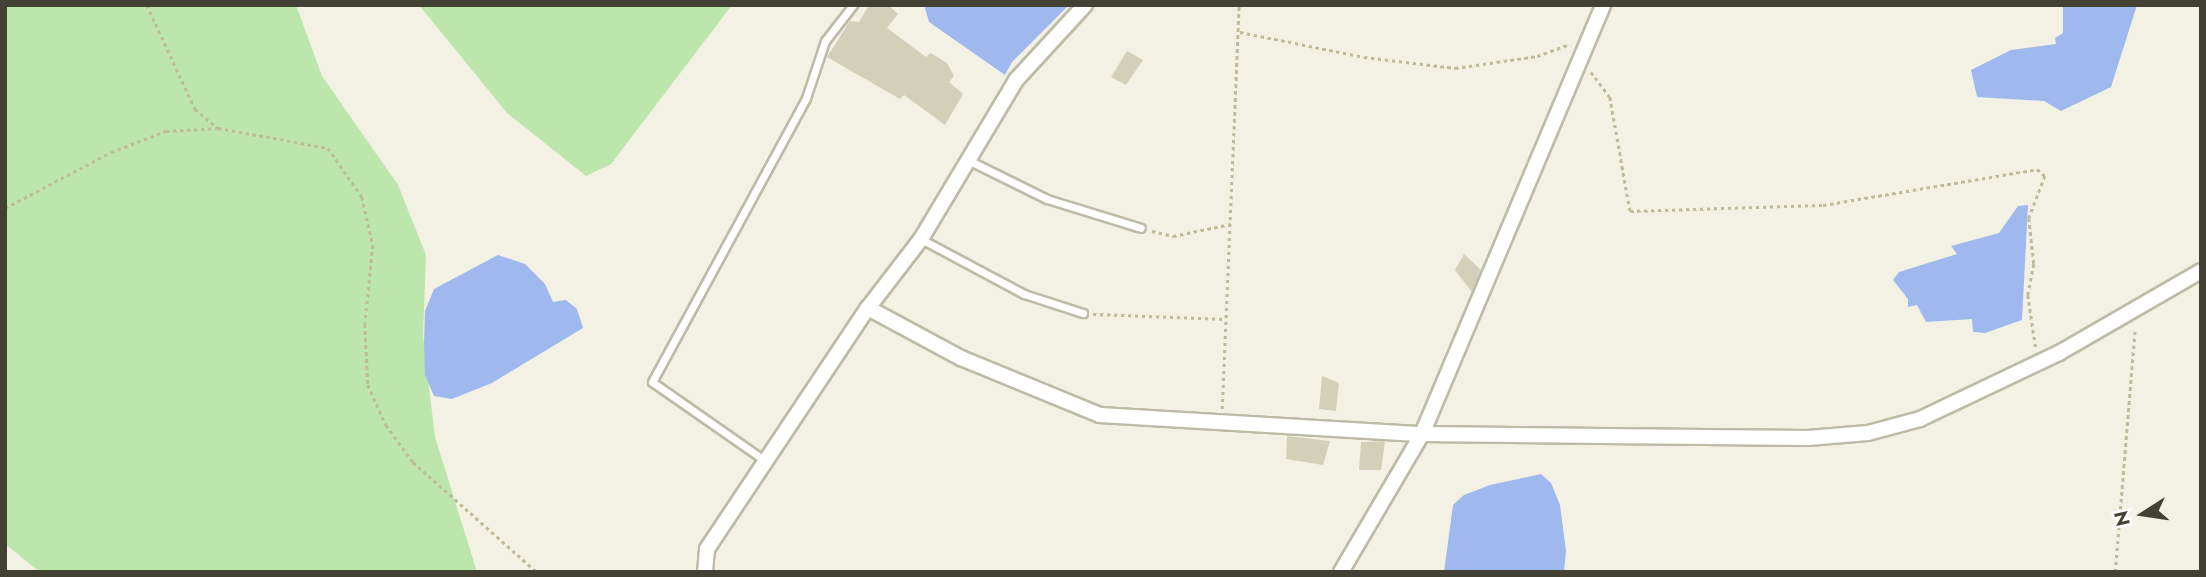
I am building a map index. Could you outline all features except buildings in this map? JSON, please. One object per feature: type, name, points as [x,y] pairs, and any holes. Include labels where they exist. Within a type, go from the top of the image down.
[{"type":"street","points":[[705,572],[707,549],[868,308],[921,239],[1016,80],[1085,5]]},
{"type":"street","points":[[1341,572],[1422,434],[1603,5]]},
{"type":"street","points":[[868,308],[961,358],[1100,415],[1422,434],[1808,438],[1868,433],[1920,419],[2038,363],[2201,271]]},
{"type":"lane","points":[[764,460],[652,382],[806,99],[825,41],[853,5]]},
{"type":"lane","points":[[968,160],[1047,199],[1141,228]]},
{"type":"lane","points":[[921,239],[1024,294],[1083,313]]},
{"type":"path","points":[[147,5],[195,109],[218,128]]},
{"type":"path","points":[[1221,423],[1240,32],[1239,5]]},
{"type":"path","points":[[1240,32],[1364,57],[1455,68],[1537,56],[1590,36]]},
{"type":"path","points":[[1581,58],[1610,97],[1630,211],[1823,205],[2037,169],[2045,176],[2029,218],[2034,264],[2028,295],[2038,363]]},
{"type":"path","points":[[5,208],[111,152],[166,131],[218,128],[327,148],[343,165],[362,197],[373,245],[365,324],[368,385],[386,425],[414,462],[537,572]]},
{"type":"path","points":[[1141,228],[1172,236],[1231,224]]},
{"type":"path","points":[[2115,572],[2136,326],[2129,312]]},
{"type":"path","points":[[1083,313],[1226,320]]},
{"type":"green space","points":[[5,5],[296,5],[322,76],[398,185],[426,255],[423,336],[435,437],[477,572],[40,572],[5,544]]},
{"type":"green space","points":[[419,5],[732,5],[611,164],[586,176],[507,113]]},
{"type":"water","points":[[924,5],[1069,5],[1012,62],[1005,75],[929,22]]},
{"type":"water","points":[[2063,5],[2137,5],[2111,87],[2061,111],[2044,101],[1977,97],[1971,70],[2011,50],[2056,44],[2055,38],[2063,33]]},
{"type":"water","points":[[2028,205],[2022,320],[1985,333],[1973,332],[1972,319],[1926,322],[1917,305],[1908,307],[1908,299],[1893,280],[1899,272],[1957,254],[1951,246],[1999,233],[2018,206]]},
{"type":"water","points":[[498,255],[525,264],[545,284],[553,302],[566,300],[577,309],[583,328],[492,383],[452,399],[434,396],[425,375],[424,343],[425,311],[434,289]]},
{"type":"water","points":[[1541,474],[1551,483],[1560,505],[1566,551],[1564,572],[1444,572],[1453,505],[1464,495],[1490,485]]}]
